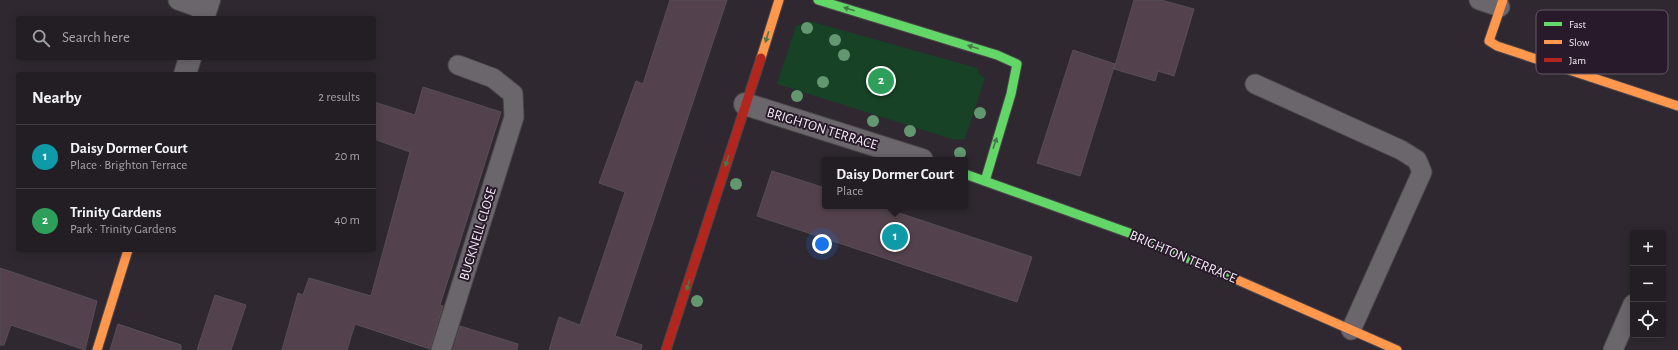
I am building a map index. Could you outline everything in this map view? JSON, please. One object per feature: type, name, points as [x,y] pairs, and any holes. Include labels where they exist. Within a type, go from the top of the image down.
[{"type":"street","points":[[666,350],[779,0]]},
{"type":"street","points":[[818,0],[997,54],[1018,64],[1016,82],[990,157],[985,181]]},
{"type":"street","points":[[1502,4],[1489,41],[1497,46],[1536,59]]},
{"type":"street","points":[[186,72],[189,60]]},
{"type":"street","points":[[1581,74],[1678,106]]},
{"type":"street","name":"BRIGHTON TERRACE","points":[[745,104],[913,157]]},
{"type":"street","name":"BRIGHTON TERRACE","points":[[968,175],[1056,208],[1132,234],[1397,350]]},
{"type":"street","points":[[97,350],[127,252]]},
{"type":"lane","points":[[178,0],[206,9]]},
{"type":"lane","points":[[1479,0],[1502,4]]},
{"type":"lane","name":"BUCKNELL CLOSE","points":[[441,350],[514,117],[513,94],[493,78],[458,66]]},
{"type":"lane","points":[[1255,84],[1401,150],[1417,160],[1422,172],[1351,330]]},
{"type":"lane","points":[[1613,350],[1630,311]]},
{"type":"green space","points":[[809,21],[977,68],[979,74],[985,78],[966,139],[955,140],[777,84],[796,26]]},
{"type":"building","points":[[670,0],[727,0],[615,336],[642,345],[641,350],[549,350],[559,317],[580,325],[625,192],[599,183],[636,81],[643,84]]},
{"type":"building","points":[[1134,0],[1161,0],[1194,9],[1174,76],[1158,71],[1155,81],[1114,69]]},
{"type":"building","points":[[1073,50],[1115,64],[1080,176],[1037,163]]},
{"type":"building","points":[[423,87],[501,112],[440,305],[443,306],[430,349],[355,324],[347,350],[282,350],[298,293],[303,295],[309,278],[371,296],[410,152],[376,140],[376,103],[415,115]]},
{"type":"building","points":[[772,171],[822,187],[822,209],[887,209],[1032,257],[1017,302],[757,216]]},
{"type":"building","points":[[0,268],[97,301],[85,350],[11,325],[4,345],[0,345]]},
{"type":"building","points":[[215,295],[246,305],[231,350],[197,350]]},
{"type":"building","points":[[118,324],[181,345],[181,350],[110,350]]},
{"type":"building","points":[[460,326],[518,344],[517,350],[453,350]]},
{"type":"traffic: fast","points":[[818,0],[997,55],[1017,64],[1011,94],[985,181]]},
{"type":"traffic: fast","points":[[968,175],[1132,234],[1233,278]]},
{"type":"traffic: slow","points":[[761,58],[779,0]]},
{"type":"traffic: slow","points":[[1503,0],[1489,41],[1497,46],[1536,59]]},
{"type":"traffic: slow","points":[[1581,74],[1678,106]]},
{"type":"traffic: slow","points":[[97,350],[127,252]]},
{"type":"traffic: slow","points":[[1233,278],[1397,350]]},
{"type":"traffic: jam","points":[[666,350],[761,58]]},
{"type":"place","name":"Trinity Gardens","points":[[881,81]]},
{"type":"place","name":"Daisy Dormer Court","points":[[895,237]]}]
